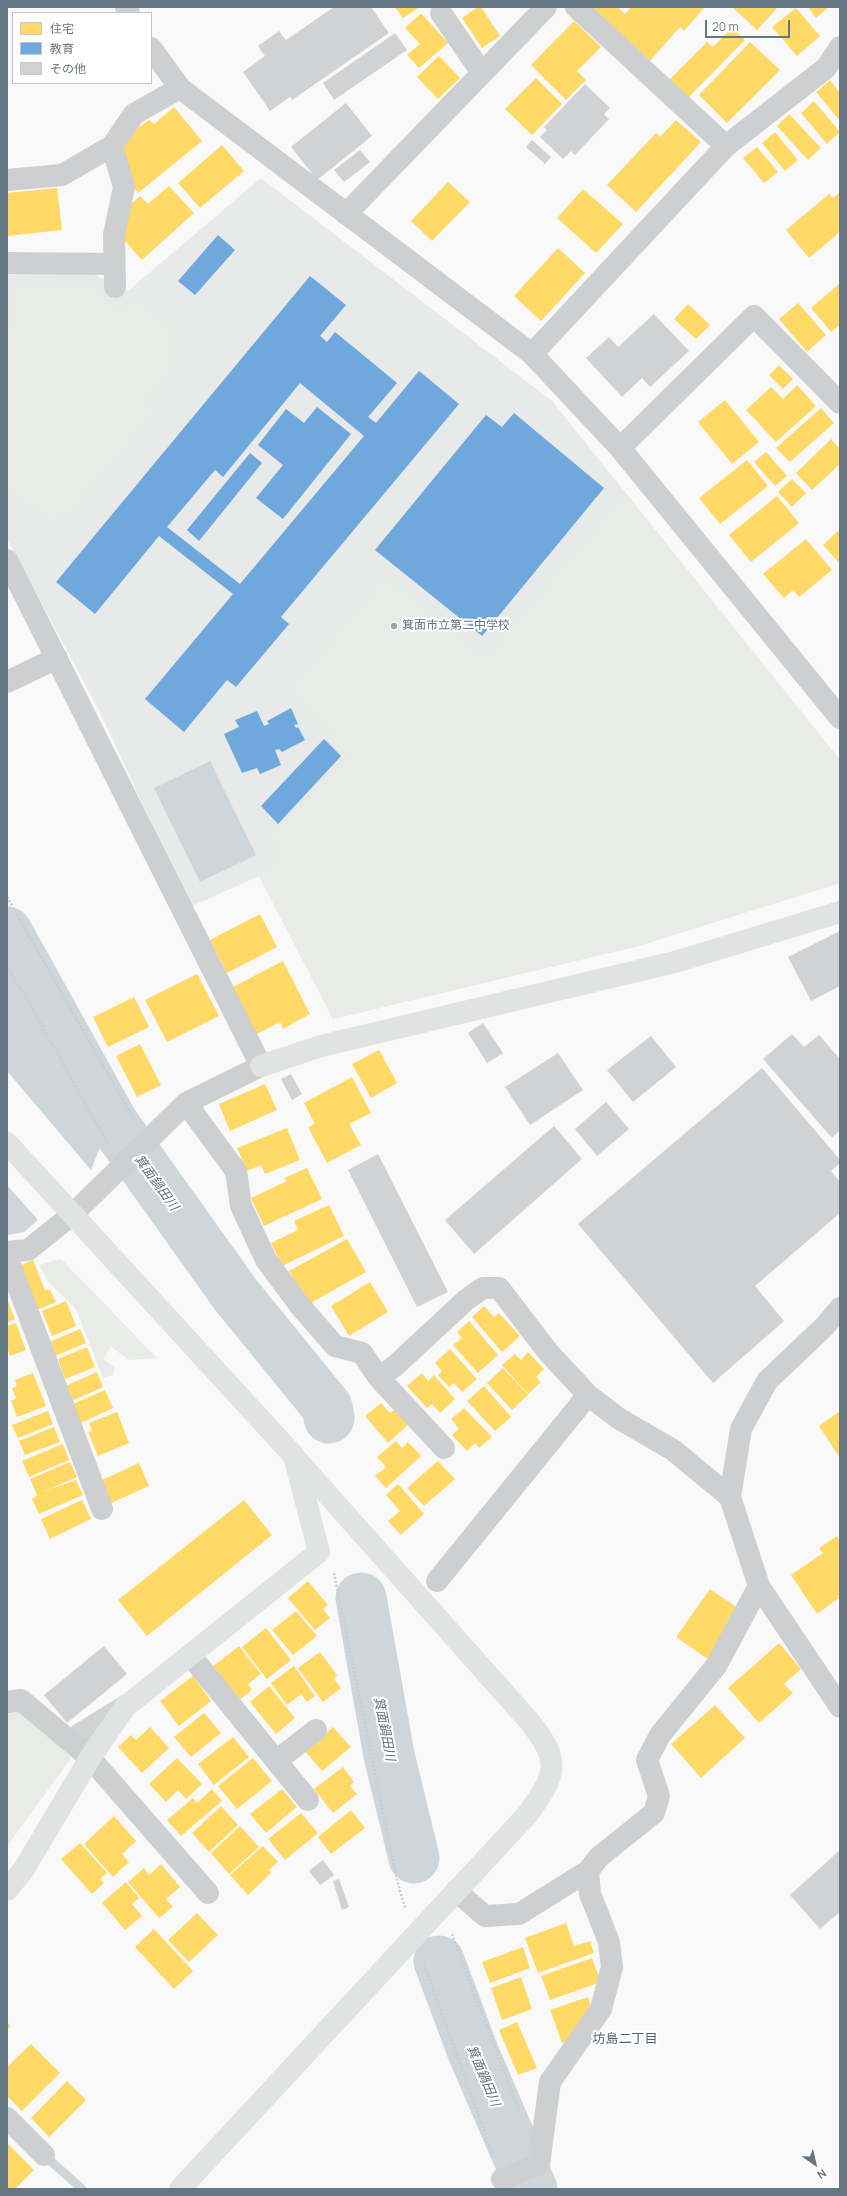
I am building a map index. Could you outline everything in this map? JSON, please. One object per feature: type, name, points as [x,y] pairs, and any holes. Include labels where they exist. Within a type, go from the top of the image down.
[{"type":"street","points":[[346,214],[546,7]]},
{"type":"street","points":[[576,7],[726,146]]},
{"type":"street","points":[[441,12],[482,73]]},
{"type":"street","points":[[532,354],[726,146],[826,68],[840,47]]},
{"type":"street","points":[[152,49],[180,88],[532,354],[620,448],[840,718]]},
{"type":"street","points":[[7,180],[62,175],[112,146],[134,114],[180,88]]},
{"type":"street","points":[[112,146],[124,187],[114,235],[113,264],[115,288]]},
{"type":"street","points":[[7,263],[113,264]]},
{"type":"street","points":[[620,448],[754,316],[840,403]]},
{"type":"street","points":[[7,560],[261,1066]]},
{"type":"street","points":[[7,682],[56,658]]},
{"type":"street","points":[[7,1252],[28,1250],[74,1214],[118,1156],[146,1142],[186,1103],[261,1066],[321,1046],[675,962],[840,912]]},
{"type":"street","points":[[186,1103],[236,1171],[241,1206],[266,1260],[301,1307],[334,1346],[362,1353],[379,1378],[444,1448]]},
{"type":"street","points":[[7,1143],[74,1214],[294,1456],[530,1722],[546,1742],[553,1767],[543,1793],[527,1815],[180,2189]]},
{"type":"street","points":[[7,1257],[102,1509]]},
{"type":"street","points":[[379,1378],[466,1300],[483,1288],[499,1288],[548,1352],[588,1395],[618,1418],[673,1450],[730,1497]]},
{"type":"street","points":[[840,1308],[824,1327],[767,1381],[741,1428],[730,1497],[759,1586],[840,1707]]},
{"type":"street","points":[[438,1581],[588,1395]]},
{"type":"street","points":[[7,1890],[24,1868],[90,1758],[125,1707],[319,1552],[294,1456]]},
{"type":"street","points":[[456,1891],[485,1916],[520,1914],[588,1871],[599,1857],[654,1813],[659,1796],[648,1760],[660,1735],[716,1666],[759,1586]]},
{"type":"street","points":[[190,1655],[308,1800]]},
{"type":"street","points":[[7,1702],[21,1700],[90,1758],[208,1893]]},
{"type":"street","points":[[276,1761],[316,1730]]},
{"type":"street","points":[[505,2178],[539,2164],[550,2082],[601,2009],[612,1967],[609,1942],[590,1894],[588,1871]]},
{"type":"street","points":[[7,2118],[44,2155]]},
{"type":"path","points":[[7,897],[135,1122]]},
{"type":"path","points":[[7,967],[118,1156]]},
{"type":"path","points":[[319,1552],[330,1563],[337,1580],[361,1710],[397,1880],[414,1937],[505,2178]]},
{"type":"path","points":[[460,1959],[520,2112]]},
{"type":"shaded area","name":"箕面市立第二中学校","points":[[261,178],[552,401],[840,760],[840,883],[638,946],[333,1019],[259,876],[190,907],[101,714],[7,539],[7,275],[11,273],[89,271],[104,279],[106,293],[129,290]]},
{"type":"shaded area","points":[[96,284],[113,308],[144,303],[174,330],[174,368],[145,403],[156,412],[67,516],[50,522],[7,489],[7,340],[14,285]]},
{"type":"shaded area","points":[[626,494],[840,760],[840,883],[638,946],[333,1019],[259,875],[279,858],[270,838],[351,756],[289,690],[386,576],[485,657]]},
{"type":"shaded area","points":[[210,761],[256,855],[200,882],[154,788]]},
{"type":"shaded area","points":[[7,977],[101,1145],[91,1170],[7,1071]]},
{"type":"shaded area","points":[[7,1185],[38,1220],[24,1232],[7,1235]]},
{"type":"shaded area","points":[[61,1259],[157,1358],[129,1360],[111,1347],[103,1359],[115,1367],[113,1375],[103,1378],[76,1309],[48,1281],[39,1265]]},
{"type":"shaded area","points":[[21,1700],[71,1758],[8,1845],[7,1703]]},
{"type":"building: 住宅","points":[[395,7],[420,7],[403,18]]},
{"type":"building: 住宅","points":[[478,7],[481,7],[500,36],[482,48],[462,18]]},
{"type":"building: 住宅","points":[[587,7],[617,7],[625,14],[631,7],[705,7],[684,31],[680,27],[649,62]]},
{"type":"building: 住宅","points":[[732,7],[778,7],[757,30]]},
{"type":"building: 住宅","points":[[808,7],[829,7],[816,18]]},
{"type":"building: 住宅","points":[[796,8],[820,36],[797,56],[772,27]]},
{"type":"building: 住宅","points":[[421,13],[448,43],[419,68],[407,55],[420,44],[405,28]]},
{"type":"building: 住宅","points":[[574,21],[601,47],[577,71],[586,80],[566,100],[531,65]]},
{"type":"building: 住宅","points":[[732,28],[745,40],[687,99],[668,81],[707,42],[713,47]]},
{"type":"building: 住宅","points":[[750,42],[780,70],[727,123],[699,95]]},
{"type":"building: 住宅","points":[[439,56],[460,78],[438,99],[417,77]]},
{"type":"building: 住宅","points":[[536,78],[562,104],[532,135],[505,109]]},
{"type":"building: 住宅","points":[[830,80],[840,93],[840,121],[816,92]]},
{"type":"building: 住宅","points":[[814,101],[840,132],[827,144],[801,113]]},
{"type":"building: 住宅","points":[[174,107],[202,141],[138,193],[130,183],[122,152],[131,132],[149,120],[154,124]]},
{"type":"building: 住宅","points":[[789,114],[821,148],[808,160],[777,126]]},
{"type":"building: 住宅","points":[[676,120],[701,142],[636,212],[607,185],[656,133],[660,137]]},
{"type":"building: 住宅","points":[[775,132],[798,160],[785,171],[762,143]]},
{"type":"building: 住宅","points":[[222,145],[244,171],[200,208],[178,183]]},
{"type":"building: 住宅","points":[[757,147],[778,172],[764,183],[743,158]]},
{"type":"building: 住宅","points":[[448,182],[470,202],[432,241],[411,221]]},
{"type":"building: 住宅","points":[[169,186],[194,213],[142,260],[116,231],[118,216],[140,196],[148,204]]},
{"type":"building: 住宅","points":[[57,188],[62,230],[7,236],[7,193]]},
{"type":"building: 住宅","points":[[583,189],[623,224],[596,253],[557,218]]},
{"type":"building: 住宅","points":[[840,192],[840,232],[809,258],[786,230],[829,194],[833,198]]},
{"type":"building: 住宅","points":[[558,248],[585,273],[541,321],[514,296]]},
{"type":"building: 住宅","points":[[840,283],[840,325],[831,332],[811,308]]},
{"type":"building: 住宅","points":[[798,303],[826,335],[807,352],[779,319]]},
{"type":"building: 住宅","points":[[688,304],[710,325],[696,339],[674,319]]},
{"type":"building: 住宅","points":[[779,365],[793,379],[783,389],[769,375]]},
{"type":"building: 住宅","points":[[797,385],[816,406],[776,442],[746,410],[771,387],[783,399]]},
{"type":"building: 住宅","points":[[725,400],[759,442],[732,464],[698,422]]},
{"type":"building: 住宅","points":[[821,408],[834,423],[790,462],[776,448]]},
{"type":"building: 住宅","points":[[831,439],[840,449],[840,464],[812,490],[796,473]]},
{"type":"building: 住宅","points":[[766,452],[787,476],[775,486],[754,462]]},
{"type":"building: 住宅","points":[[747,460],[768,486],[720,524],[699,498]]},
{"type":"building: 住宅","points":[[792,479],[806,493],[792,507],[778,492]]},
{"type":"building: 住宅","points":[[777,496],[799,523],[751,562],[729,535]]},
{"type":"building: 住宅","points":[[840,529],[840,564],[823,545]]},
{"type":"building: 住宅","points":[[806,539],[832,570],[799,597],[793,590],[784,598],[763,574]]},
{"type":"building: 住宅","points":[[260,914],[277,947],[227,973],[210,940]]},
{"type":"building: 住宅","points":[[283,961],[310,1014],[283,1029],[280,1022],[253,1036],[229,989]]},
{"type":"building: 住宅","points":[[197,974],[219,1016],[167,1042],[145,1000]]},
{"type":"building: 住宅","points":[[134,997],[149,1027],[108,1047],[93,1017]]},
{"type":"building: 住宅","points":[[140,1044],[161,1085],[137,1097],[116,1056]]},
{"type":"building: 住宅","points":[[379,1050],[397,1083],[371,1098],[352,1064]]},
{"type":"building: 住宅","points":[[352,1077],[371,1113],[349,1124],[361,1145],[327,1163],[308,1127],[315,1124],[304,1103]]},
{"type":"building: 住宅","points":[[265,1084],[277,1110],[230,1131],[219,1104]]},
{"type":"building: 住宅","points":[[287,1128],[300,1160],[265,1174],[261,1165],[247,1171],[237,1148]]},
{"type":"building: 住宅","points":[[307,1168],[322,1199],[264,1226],[251,1198],[287,1181],[284,1178]]},
{"type":"building: 住宅","points":[[329,1205],[344,1236],[282,1266],[271,1243],[298,1230],[294,1221]]},
{"type":"building: 住宅","points":[[347,1239],[366,1272],[307,1305],[289,1271]]},
{"type":"building: 住宅","points":[[33,1260],[45,1290],[50,1290],[56,1302],[37,1310],[19,1266]]},
{"type":"building: 住宅","points":[[370,1282],[388,1312],[349,1336],[331,1306]]},
{"type":"building: 住宅","points":[[7,1299],[15,1319],[7,1323]]},
{"type":"building: 住宅","points":[[66,1301],[76,1326],[52,1336],[42,1311]]},
{"type":"building: 住宅","points":[[484,1306],[494,1317],[499,1313],[520,1336],[502,1352],[472,1317]]},
{"type":"building: 住宅","points":[[469,1321],[498,1355],[478,1373],[453,1345],[462,1338],[457,1332]]},
{"type":"building: 住宅","points":[[16,1323],[26,1350],[10,1356],[7,1347],[7,1326]]},
{"type":"building: 住宅","points":[[80,1329],[86,1343],[55,1356],[49,1342]]},
{"type":"building: 住宅","points":[[87,1347],[95,1367],[65,1379],[58,1359]]},
{"type":"building: 住宅","points":[[450,1349],[477,1379],[462,1392],[454,1383],[449,1387],[438,1375],[442,1371],[435,1363]]},
{"type":"building: 住宅","points":[[528,1352],[544,1369],[536,1377],[541,1382],[528,1394],[502,1365],[515,1354],[521,1360]]},
{"type":"building: 住宅","points":[[503,1368],[528,1395],[512,1410],[487,1383]]},
{"type":"building: 住宅","points":[[97,1372],[103,1387],[72,1401],[65,1386]]},
{"type":"building: 住宅","points":[[33,1373],[46,1406],[17,1417],[11,1401],[16,1398],[12,1388],[17,1386],[15,1380]]},
{"type":"building: 住宅","points":[[422,1373],[428,1381],[434,1375],[455,1399],[440,1413],[432,1404],[427,1408],[407,1386]]},
{"type":"building: 住宅","points":[[484,1386],[511,1417],[495,1431],[467,1401]]},
{"type":"building: 住宅","points":[[105,1390],[113,1408],[81,1423],[73,1404]]},
{"type":"building: 住宅","points":[[381,1403],[390,1413],[396,1408],[410,1423],[388,1443],[365,1416]]},
{"type":"building: 住宅","points":[[464,1408],[492,1437],[479,1448],[475,1443],[467,1451],[452,1435],[459,1429],[451,1419]]},
{"type":"building: 住宅","points":[[48,1411],[53,1424],[18,1438],[12,1425]]},
{"type":"building: 住宅","points":[[840,1411],[840,1458],[819,1426]]},
{"type":"building: 住宅","points":[[117,1412],[129,1443],[98,1456],[88,1432],[92,1430],[89,1423]]},
{"type":"building: 住宅","points":[[54,1427],[60,1442],[25,1455],[19,1441]]},
{"type":"building: 住宅","points":[[396,1441],[402,1448],[408,1442],[421,1456],[386,1488],[375,1476],[386,1467],[377,1457]]},
{"type":"building: 住宅","points":[[63,1444],[69,1460],[29,1477],[22,1461]]},
{"type":"building: 住宅","points":[[438,1461],[455,1479],[424,1506],[407,1488]]},
{"type":"building: 住宅","points":[[70,1462],[77,1477],[43,1492],[76,1480],[83,1495],[39,1514],[32,1499],[37,1495],[30,1479]]},
{"type":"building: 住宅","points":[[139,1463],[149,1486],[111,1503],[102,1480]]},
{"type":"building: 住宅","points":[[398,1484],[424,1514],[401,1535],[388,1521],[400,1511],[386,1495]]},
{"type":"building: 住宅","points":[[82,1500],[91,1519],[50,1539],[41,1519]]},
{"type":"building: 住宅","points":[[244,1500],[272,1535],[147,1636],[118,1600]]},
{"type":"building: 住宅","points":[[837,1536],[840,1540],[840,1595],[838,1596],[839,1598],[817,1614],[791,1575],[823,1553],[819,1548]]},
{"type":"building: 住宅","points":[[308,1581],[328,1605],[323,1609],[330,1618],[315,1630],[288,1598]]},
{"type":"building: 住宅","points":[[710,1589],[738,1608],[709,1660],[676,1637]]},
{"type":"building: 住宅","points":[[296,1611],[317,1636],[293,1655],[272,1630]]},
{"type":"building: 住宅","points":[[266,1628],[291,1660],[267,1679],[242,1647]]},
{"type":"building: 住宅","points":[[779,1643],[801,1669],[784,1684],[793,1693],[759,1723],[728,1688]]},
{"type":"building: 住宅","points":[[239,1646],[261,1674],[248,1684],[252,1690],[238,1701],[212,1667]]},
{"type":"building: 住宅","points":[[320,1652],[337,1675],[334,1679],[341,1688],[323,1702],[298,1668]]},
{"type":"building: 住宅","points":[[294,1666],[315,1696],[307,1702],[301,1694],[287,1705],[271,1683]]},
{"type":"building: 住宅","points":[[193,1676],[211,1701],[179,1726],[160,1701]]},
{"type":"building: 住宅","points":[[269,1686],[295,1718],[276,1734],[250,1702]]},
{"type":"building: 住宅","points":[[715,1705],[745,1738],[701,1778],[671,1744]]},
{"type":"building: 住宅","points":[[204,1713],[221,1733],[191,1757],[174,1737]]},
{"type":"building: 住宅","points":[[150,1727],[169,1748],[142,1773],[118,1747],[131,1735],[136,1740]]},
{"type":"building: 住宅","points":[[333,1727],[351,1747],[322,1771],[305,1751]]},
{"type":"building: 住宅","points":[[233,1737],[249,1757],[214,1785],[198,1764]]},
{"type":"building: 住宅","points":[[177,1758],[202,1784],[186,1799],[178,1790],[166,1802],[149,1784]]},
{"type":"building: 住宅","points":[[253,1758],[272,1781],[237,1809],[218,1786]]},
{"type":"building: 住宅","points":[[343,1767],[354,1782],[350,1786],[357,1794],[333,1813],[314,1789]]},
{"type":"building: 住宅","points":[[212,1789],[222,1801],[181,1836],[167,1820],[193,1798],[197,1803]]},
{"type":"building: 住宅","points":[[282,1789],[297,1807],[266,1833],[250,1814]]},
{"type":"building: 住宅","points":[[221,1806],[238,1825],[209,1852],[192,1833]]},
{"type":"building: 住宅","points":[[351,1810],[365,1828],[331,1854],[318,1837]]},
{"type":"building: 住宅","points":[[301,1813],[318,1833],[285,1860],[268,1839]]},
{"type":"building: 住宅","points":[[114,1816],[136,1841],[122,1854],[129,1862],[113,1877],[84,1844]]},
{"type":"building: 住宅","points":[[240,1826],[259,1847],[229,1874],[211,1853]]},
{"type":"building: 住宅","points":[[80,1843],[107,1873],[100,1879],[104,1883],[92,1894],[61,1859]]},
{"type":"building: 住宅","points":[[263,1846],[278,1862],[269,1870],[271,1873],[248,1895],[230,1875]]},
{"type":"building: 住宅","points":[[161,1864],[180,1887],[166,1899],[173,1907],[159,1918],[128,1882],[144,1868],[149,1875]]},
{"type":"building: 住宅","points":[[126,1882],[139,1898],[132,1904],[142,1916],[125,1930],[102,1903]]},
{"type":"building: 住宅","points":[[197,1913],[218,1935],[189,1962],[168,1940]]},
{"type":"building: 住宅","points":[[566,1923],[574,1946],[590,1941],[594,1953],[538,1973],[525,1938]]},
{"type":"building: 住宅","points":[[154,1929],[193,1971],[174,1989],[135,1947]]},
{"type":"building: 住宅","points":[[523,1947],[530,1968],[490,1983],[482,1962]]},
{"type":"building: 住宅","points":[[592,1958],[601,1982],[550,2000],[541,1976]]},
{"type":"building: 住宅","points":[[521,1977],[532,2009],[502,2020],[491,1988]]},
{"type":"building: 住宅","points":[[588,1997],[591,2006],[569,2041],[562,2043],[550,2010]]},
{"type":"building: 住宅","points":[[7,2022],[11,2026],[7,2030]]},
{"type":"building: 住宅","points":[[517,2022],[537,2068],[518,2075],[499,2030]]},
{"type":"building: 住宅","points":[[31,2044],[60,2073],[22,2111],[7,2096],[7,2067]]},
{"type":"building: 住宅","points":[[67,2081],[86,2100],[49,2137],[31,2118]]},
{"type":"building: 住宅","points":[[7,2143],[34,2170],[15,2189],[7,2189]]},
{"type":"building: 教育","points":[[218,235],[235,250],[195,295],[178,281]]},
{"type":"building: 教育","points":[[310,276],[346,305],[320,336],[327,342],[335,332],[397,383],[368,417],[376,423],[419,371],[459,404],[281,617],[289,624],[236,687],[227,680],[184,732],[145,699],[233,594],[159,536],[95,614],[56,582]],"holes":[[[300,383],[364,436],[240,584],[167,527],[215,470],[223,477]]]},
{"type":"building: 教育","points":[[317,407],[351,434],[283,519],[256,498],[283,465],[258,445],[286,409],[304,423]]},
{"type":"building: 教育","points":[[514,413],[604,488],[482,636],[375,550],[486,415],[502,427]]},
{"type":"building: 教育","points":[[250,453],[262,463],[199,541],[187,530]]},
{"type":"building: 教育","points":[[291,708],[298,724],[294,725],[296,728],[298,727],[305,740],[282,752],[279,749],[275,750],[281,765],[260,774],[257,768],[242,773],[224,734],[239,727],[235,720],[257,711],[264,726],[269,724],[267,721]]},
{"type":"building: 教育","points":[[324,739],[341,756],[278,824],[261,806]]},
{"type":"building: その他","points":[[334,7],[371,7],[389,33],[292,100],[290,97],[270,111],[243,72],[265,56],[258,46],[279,31],[286,40]]},
{"type":"building: その他","points":[[395,33],[407,50],[334,100],[323,83]]},
{"type":"building: その他","points":[[585,84],[610,108],[604,114],[609,119],[575,155],[571,151],[563,159],[540,137],[547,130],[544,127]]},
{"type":"building: その他","points":[[346,103],[372,136],[317,180],[291,147]]},
{"type":"building: その他","points":[[532,140],[551,157],[545,164],[526,147]]},
{"type":"building: その他","points":[[360,150],[370,162],[344,182],[334,170]]},
{"type":"building: その他","points":[[654,314],[689,351],[650,387],[642,378],[622,397],[586,358],[609,337],[618,347]]},
{"type":"building: その他","points":[[840,931],[840,986],[811,1001],[788,957]]},
{"type":"building: その他","points":[[483,1023],[503,1053],[487,1063],[468,1033]]},
{"type":"building: その他","points":[[792,1034],[804,1047],[819,1035],[840,1059],[840,1130],[832,1138],[763,1059]]},
{"type":"building: その他","points":[[651,1036],[676,1067],[633,1102],[607,1070]]},
{"type":"building: その他","points":[[558,1053],[583,1090],[530,1125],[505,1087]]},
{"type":"building: その他","points":[[762,1068],[840,1160],[840,1163],[831,1171],[840,1182],[840,1213],[755,1286],[784,1321],[713,1383],[578,1224]]},
{"type":"building: その他","points":[[291,1074],[302,1094],[292,1100],[281,1079]]},
{"type":"building: その他","points":[[606,1102],[629,1129],[597,1156],[575,1129]]},
{"type":"building: その他","points":[[554,1126],[582,1159],[474,1254],[445,1220]]},
{"type":"building: その他","points":[[378,1154],[448,1292],[417,1307],[348,1170]]},
{"type":"building: その他","points":[[104,1646],[127,1674],[67,1723],[44,1695]]},
{"type":"building: その他","points":[[122,1695],[127,1700],[87,1751],[64,1731]]},
{"type":"building: その他","points":[[840,1850],[840,1912],[820,1929],[790,1895]]},
{"type":"building: その他","points":[[323,1860],[334,1875],[320,1885],[309,1871]]},
{"type":"building: その他","points":[[339,1879],[349,1907],[342,1910],[333,1881]]},
{"type":"waterway","name":"箕面鍋田川","points":[[7,932],[113,1123],[235,1294],[327,1407],[329,1418]]},
{"type":"waterway","name":"箕面鍋田川","points":[[361,1598],[389,1755],[414,1858]]},
{"type":"waterway","name":"箕面鍋田川","points":[[439,1961],[473,2052],[532,2189]]},
{"type":"waterway","points":[[44,2155],[82,2189]]},
{"type":"place","name":"箕面市立第二中学校","points":[[394,626]]},
{"type":"district","name":"坊島二丁目","points":[[625,2039]]}]
